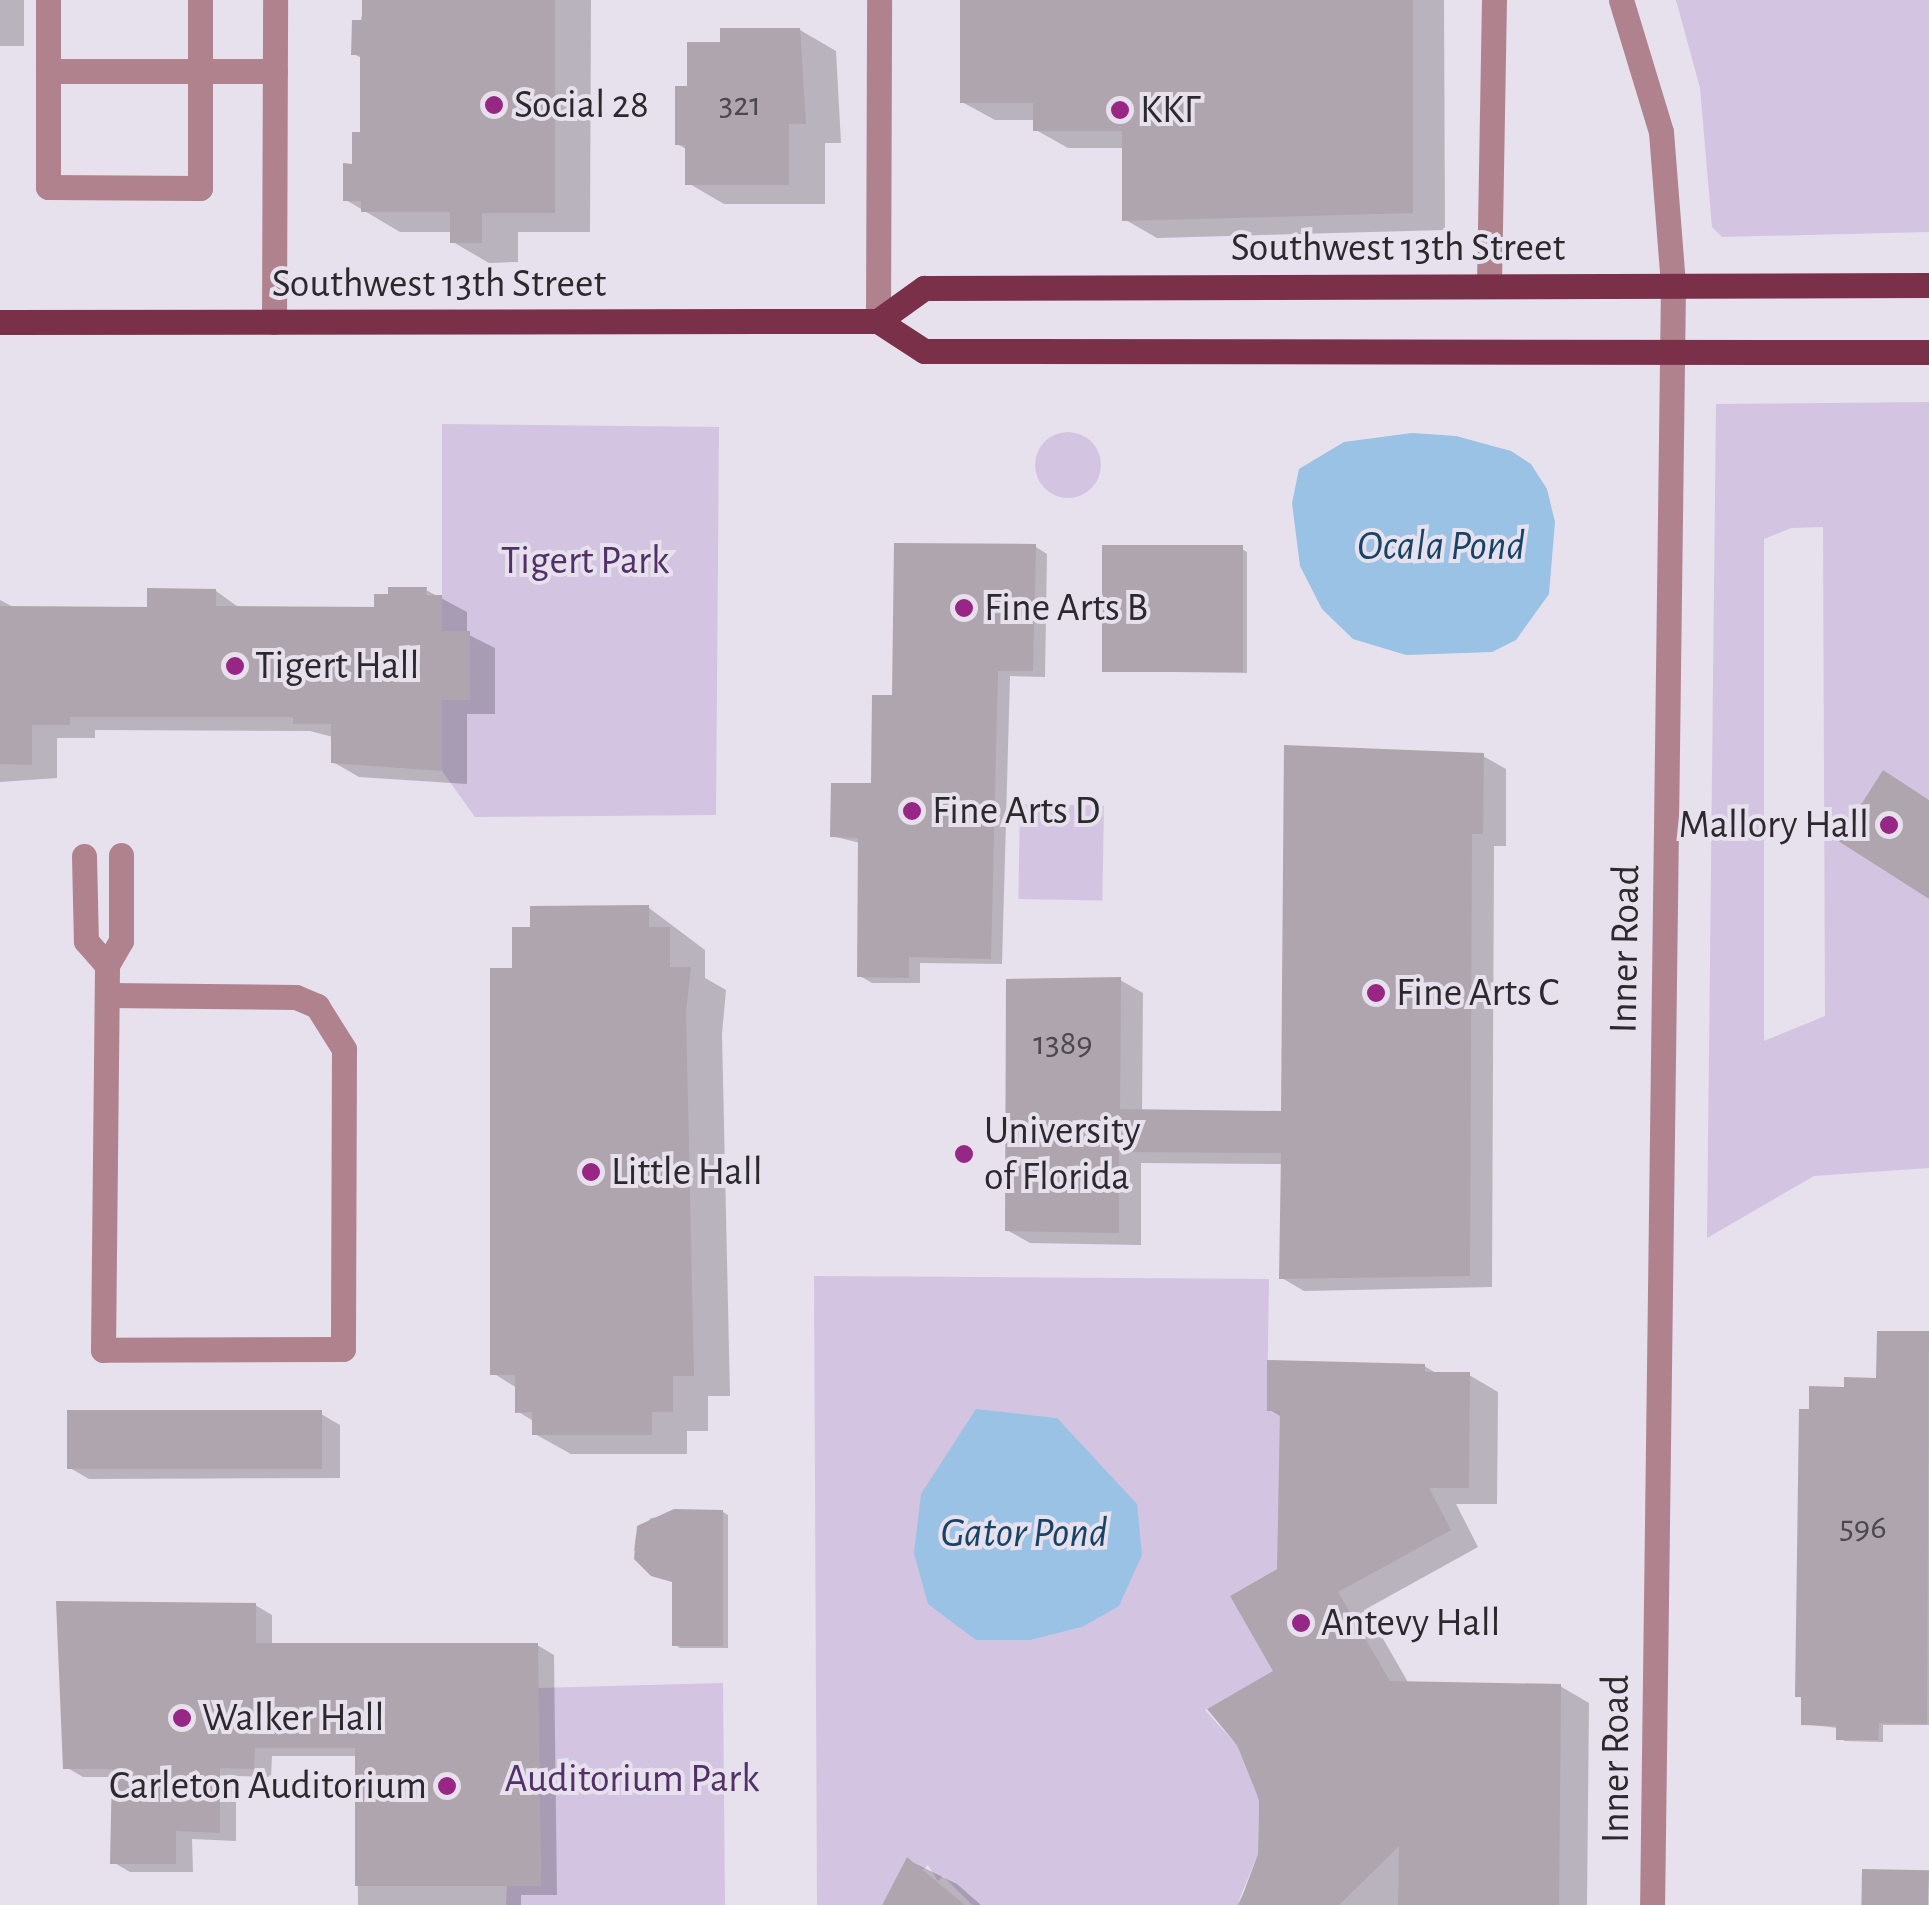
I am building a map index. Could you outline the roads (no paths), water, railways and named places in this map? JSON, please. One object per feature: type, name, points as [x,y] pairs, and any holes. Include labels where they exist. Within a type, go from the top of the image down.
[{"type":"main road","name":"Southwest 13th Street","points":[[0,322],[878,321],[924,288],[1929,285]]},
{"type":"main road","points":[[878,321],[924,351],[1929,352]]},
{"type":"street","points":[[48,0],[48,187],[200,188],[200,0]]},
{"type":"street","points":[[274,322],[275,0]]},
{"type":"street","points":[[878,321],[879,0]]},
{"type":"street","points":[[1489,284],[1494,0]]},
{"type":"street","name":"Inner Road","points":[[1621,0],[1661,132],[1673,285],[1652,1905]]},
{"type":"street","points":[[48,71],[275,71]]},
{"type":"street","points":[[84,856],[86,941],[107,965]]},
{"type":"street","points":[[108,995],[296,997],[317,1006],[344,1049],[342,1349],[103,1350],[107,965],[122,941],[121,856]]},
{"type":"water","name":"Ocala Pond","points":[[1412,433],[1456,436],[1511,451],[1531,464],[1547,489],[1555,522],[1549,594],[1516,640],[1492,652],[1406,655],[1353,639],[1322,609],[1300,566],[1292,503],[1299,469],[1344,442]]},
{"type":"water","name":"Gator Pond","points":[[976,1409],[1057,1418],[1137,1504],[1142,1555],[1119,1606],[1082,1627],[1031,1640],[976,1640],[928,1604],[914,1553],[921,1494]]},
{"type":"place","name":"Social 28","points":[[494,105]]},
{"type":"place","name":"ΚΚΓ","points":[[1120,110]]},
{"type":"place","name":"Fine Arts B","points":[[964,608]]},
{"type":"place","name":"Tigert Hall","points":[[235,666]]},
{"type":"place","name":"Fine Arts D","points":[[912,811]]},
{"type":"place","name":"Mallory Hall","points":[[1889,825]]},
{"type":"place","name":"Fine Arts C","points":[[1376,993]]},
{"type":"place","name":"University of Florida","points":[[964,1154]]},
{"type":"place","name":"Little Hall","points":[[591,1172]]},
{"type":"place","name":"Antevy Hall","points":[[1301,1623]]},
{"type":"place","name":"Walker Hall","points":[[182,1718]]},
{"type":"place","name":"Carleton Auditorium","points":[[447,1786]]},
{"type":"park label","name":"Tigert Park","points":[[585,561]]},
{"type":"park label","name":"Auditorium Park","points":[[632,1779]]}]
